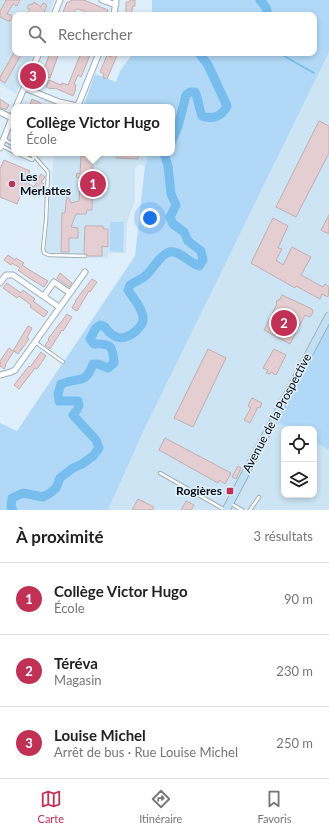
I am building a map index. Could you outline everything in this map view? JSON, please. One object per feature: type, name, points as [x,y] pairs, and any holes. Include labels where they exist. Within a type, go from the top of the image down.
[{"type":"main road","name":"Avenue de la Prospective","points":[[227,508],[329,316]]},
{"type":"street","points":[[55,12],[60,0]]},
{"type":"street","points":[[102,0],[116,3]]},
{"type":"street","points":[[17,104],[38,56]]},
{"type":"street","points":[[78,104],[98,56]]},
{"type":"street","points":[[25,88],[59,102],[68,104]]},
{"type":"street","points":[[0,112],[11,118]]},
{"type":"street","points":[[0,147],[11,126]]},
{"type":"street","points":[[0,375],[15,370],[85,272]]},
{"type":"street","points":[[0,283],[6,275],[11,274],[59,307]]},
{"type":"street","points":[[44,296],[54,282],[70,293]]},
{"type":"lane","points":[[4,139],[11,143]]},
{"type":"lane","points":[[0,147],[11,151]]},
{"type":"lane","points":[[22,156],[30,160],[35,157],[48,172],[43,251],[49,256],[85,256]]},
{"type":"lane","points":[[35,342],[63,362]]},
{"type":"lane","points":[[160,473],[227,508],[242,510]]},
{"type":"lane","points":[[250,510],[259,497]]},
{"type":"shaded area","points":[[0,0],[54,0],[49,12],[12,12],[12,56],[32,56],[16,94],[0,84]]},
{"type":"shaded area","points":[[152,0],[329,0],[329,52],[143,432],[108,510],[0,510],[0,423],[17,431],[135,256],[145,166],[148,156],[175,156],[175,104],[84,104],[95,74],[116,82],[120,71],[131,56],[317,56],[317,12],[152,12]]},
{"type":"shaded area","points":[[329,52],[329,324],[278,422],[285,426],[281,426],[281,498],[317,498],[317,444],[329,450],[329,510],[108,510],[143,432]]},
{"type":"shaded area","points":[[54,156],[148,156],[145,166],[139,165],[135,168],[135,201],[127,222],[126,253],[108,253],[108,258],[62,258],[62,253],[46,252],[45,249]]},
{"type":"shaded area","points":[[110,222],[124,222],[123,252],[110,251]]},
{"type":"shaded area","points":[[329,324],[329,450],[317,444],[317,426],[285,426],[278,422]]},
{"type":"building","points":[[5,0],[20,0],[17,6],[13,4],[7,14],[11,15],[12,18],[10,21],[0,17],[0,11],[6,1]]},
{"type":"building","points":[[72,0],[84,0],[108,10],[107,12],[86,12],[76,9],[74,12],[63,12],[67,2]]},
{"type":"building","points":[[130,0],[135,0],[135,6],[133,6],[132,12],[126,12],[126,2],[130,2]]},
{"type":"building","points":[[34,2],[41,7],[43,3],[47,5],[44,12],[28,12],[30,9],[27,8],[30,4],[32,5]]},
{"type":"building","points":[[12,56],[20,56],[5,83],[0,80],[0,77]]},
{"type":"building","points":[[49,56],[58,56],[50,78],[45,76],[47,72],[43,71]]},
{"type":"building","points":[[80,56],[90,56],[81,77],[78,75],[74,84],[76,85],[76,89],[73,96],[55,88],[51,89],[46,87],[49,80],[61,85],[62,83],[68,85]]},
{"type":"building","points":[[107,56],[117,56],[107,79],[103,77],[104,74],[100,72]]},
{"type":"building","points":[[0,99],[9,105],[6,110],[0,108]]},
{"type":"building","points":[[32,99],[41,104],[30,104]]},
{"type":"building","points":[[319,121],[329,126],[329,153],[296,217],[276,207]]},
{"type":"building","points":[[81,156],[93,156],[92,210],[87,210],[86,214],[76,214],[71,227],[78,228],[78,238],[69,238],[69,252],[61,252],[62,213],[65,213],[67,194],[71,203],[79,201],[80,178],[76,177],[77,173],[80,174]]},
{"type":"building","points":[[116,156],[138,156],[138,159],[116,158]]},
{"type":"building","name":"Les Merlattes","points":[[4,160],[30,171],[26,182],[34,187],[41,174],[45,177],[41,182],[44,184],[42,187],[45,189],[44,194],[41,196],[24,187],[17,204],[0,197],[0,169]]},
{"type":"building","points":[[329,215],[329,234],[321,230]]},
{"type":"building","points":[[273,218],[288,226],[278,248],[282,249],[276,260],[283,265],[292,247],[311,257],[301,275],[323,287],[325,284],[329,287],[328,297],[322,294],[320,299],[296,286],[295,288],[251,263]]},
{"type":"building","points":[[85,226],[103,226],[103,229],[108,229],[108,247],[102,246],[102,256],[88,256],[84,253]]},
{"type":"building","points":[[8,255],[15,260],[16,258],[24,263],[22,265],[48,281],[44,287],[18,270],[20,268],[12,263],[11,265],[4,260]]},
{"type":"building","points":[[60,273],[72,283],[69,287],[57,278]]},
{"type":"building","points":[[92,279],[97,282],[90,292],[89,291],[77,311],[72,308],[75,301]]},
{"type":"building","points":[[7,283],[21,293],[23,290],[35,299],[33,301],[48,312],[44,317],[30,307],[31,305],[19,296],[17,298],[3,288]]},
{"type":"building","points":[[282,295],[312,309],[313,312],[309,317],[305,315],[290,344],[264,330],[277,304],[277,300],[279,301]]},
{"type":"building","points":[[67,314],[72,317],[50,349],[45,345]]},
{"type":"building","points":[[28,326],[32,328],[27,338],[29,339],[18,354],[14,351],[4,369],[0,366],[0,361],[9,348],[13,351]]},
{"type":"building","points":[[208,349],[226,358],[193,427],[174,418]]},
{"type":"building","points":[[274,349],[286,355],[276,375],[271,372],[270,374],[266,373],[268,370],[263,368]]},
{"type":"building","points":[[41,352],[46,356],[37,369],[35,368],[19,389],[14,385]]},
{"type":"building","points":[[252,398],[262,403],[260,408],[258,407],[250,423],[244,420],[251,408],[248,406]]},
{"type":"building","points":[[165,438],[231,473],[225,484],[220,480],[218,483],[159,450]]},
{"type":"building","points":[[238,466],[241,468],[236,479],[232,477]]},
{"type":"building","points":[[138,499],[154,507],[152,510],[132,510]]},
{"type":"building","points":[[186,501],[194,505],[191,510],[181,510]]},
{"type":"waterway","points":[[260,0],[267,12]]},
{"type":"waterway","points":[[175,134],[186,95],[190,92],[195,92],[202,116],[210,118],[220,115],[227,106],[208,65],[201,56]]},
{"type":"waterway","points":[[284,56],[314,73]]},
{"type":"waterway","points":[[79,406],[78,401],[59,401],[58,394],[61,384],[84,378],[90,371],[93,364],[98,364],[108,368],[114,363],[112,349],[108,345],[94,344],[90,339],[96,328],[100,325],[105,327],[112,335],[123,338],[136,331],[143,322],[142,313],[128,290],[130,285],[144,277],[161,257],[170,252],[177,253],[199,266],[203,260],[201,251],[188,241],[184,232],[173,224],[170,217],[176,205],[171,194],[168,166],[165,156]]},
{"type":"waterway","points":[[13,510],[11,508],[12,498],[23,493],[43,497],[50,493],[56,488],[60,478],[93,456],[99,448],[96,440],[73,415],[77,410]]},
{"type":"place","name":"Louise Michel","points":[[33,76]]},
{"type":"place","name":"Les Merlattes","points":[[12,184]]},
{"type":"place","name":"Collège Victor Hugo","points":[[93,184]]},
{"type":"place","name":"Téréva","points":[[284,323]]},
{"type":"place","name":"Rogières","points":[[230,491]]}]
